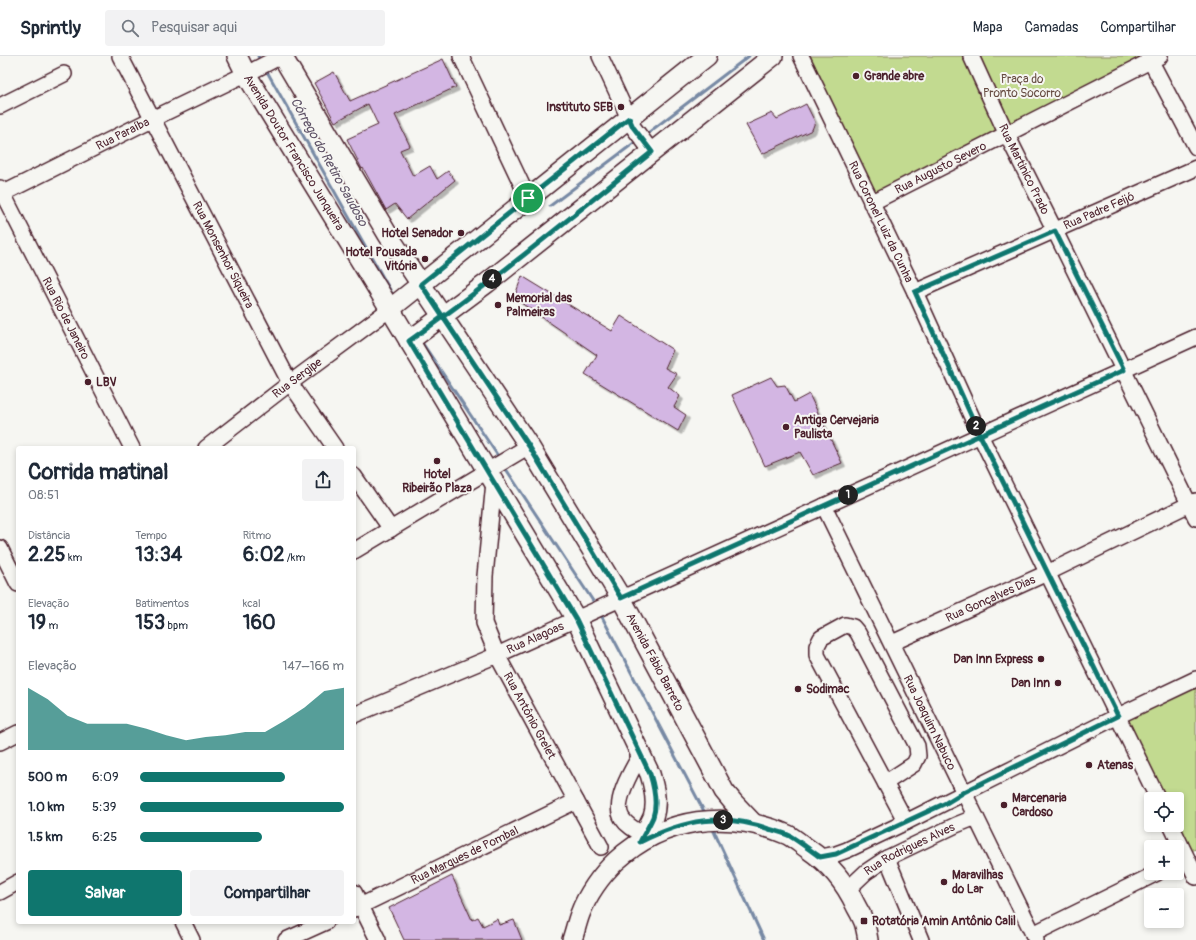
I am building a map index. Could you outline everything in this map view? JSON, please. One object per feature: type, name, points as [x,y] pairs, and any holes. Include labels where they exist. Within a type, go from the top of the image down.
[{"type":"main road","name":"Avenida Doutor Francisco Junqueira","points":[[237,56],[251,72],[393,307]]},
{"type":"main road","points":[[572,940],[580,913],[595,886],[615,862],[642,838],[653,816],[655,798],[654,786],[641,754],[578,618],[393,307],[528,198],[631,123],[707,56]]},
{"type":"main road","points":[[413,339],[439,320],[650,149],[773,56]]},
{"type":"main road","points":[[279,57],[439,320]]},
{"type":"main road","name":"Avenida Fábio Barreto","points":[[439,320],[526,447],[616,600],[724,791],[753,823]]},
{"type":"main road","points":[[642,838],[688,823],[709,820],[730,820],[753,823],[789,836],[820,857],[835,872],[848,889],[864,921],[868,940]]},
{"type":"street","name":"Rua Monsenhor Siqueira","points":[[120,56],[290,383],[334,446]]},
{"type":"street","points":[[461,56],[528,198]]},
{"type":"street","points":[[600,56],[631,123],[650,149]]},
{"type":"street","name":"Rua Coronel Luiz da Cunha","points":[[801,56],[915,292],[980,435],[1155,792]]},
{"type":"street","name":"Rua Martinico Prado","points":[[971,56],[1007,135],[1124,370],[1192,502],[1196,518]]},
{"type":"street","name":"Rua Paraíba","points":[[1,192],[251,72],[279,57]]},
{"type":"street","points":[[1153,58],[1196,146]]},
{"type":"street","name":"Rua Augusto Severo","points":[[871,203],[1007,135],[1153,58]]},
{"type":"street","points":[[0,106],[64,74]]},
{"type":"street","name":"Rua Padre Feijó","points":[[915,292],[1196,168]]},
{"type":"street","name":"Rua Rio de Janeiro","points":[[1,192],[131,446]]},
{"type":"street","name":"Rua Sergipe","points":[[209,446],[290,383],[393,307]]},
{"type":"street","name":"Rua Alagoas","points":[[356,714],[497,655],[1196,337]]},
{"type":"street","points":[[356,550],[492,474],[526,447]]},
{"type":"street","name":"Rua Antônio Grelet","points":[[492,474],[485,576],[484,623],[497,655],[601,846]]},
{"type":"street","points":[[356,479],[391,529]]},
{"type":"street","name":"Rua Gonçalves Dias","points":[[892,643],[1047,573],[1192,502]]},
{"type":"street","name":"Rua Joaquim Nabuco","points":[[824,506],[1034,937]]},
{"type":"street","points":[[0,548],[16,580]]},
{"type":"street","points":[[885,783],[914,764],[918,756],[917,746],[858,633],[853,627],[845,625],[821,638],[817,646],[817,655],[885,783],[906,822]]},
{"type":"street","name":"Rua Rodrigues Alves","points":[[820,857],[842,852],[906,822],[1118,716],[1196,679]]},
{"type":"street","points":[[0,742],[16,734]]},
{"type":"street","points":[[641,754],[628,776],[619,805],[620,816],[642,838]]},
{"type":"street","name":"Rua Marques de Pombal","points":[[358,907],[576,802]]},
{"type":"street","points":[[946,803],[956,825]]},
{"type":"street","name":"Rua Rodrigues Alves","points":[[848,889],[866,872],[887,858],[976,817]]},
{"type":"street","points":[[1174,832],[1196,877]]},
{"type":"street","points":[[887,858],[921,940]]},
{"type":"street","points":[[1034,937],[1144,880]]},
{"type":"street","points":[[0,892],[16,883]]},
{"type":"street","points":[[358,907],[378,940]]},
{"type":"street","points":[[184,924],[192,940]]},
{"type":"street","points":[[286,940],[322,924]]},
{"type":"green space","points":[[807,56],[966,56],[1000,131],[873,196]]},
{"type":"green space","name":"Praça do Pronto Socorro","points":[[975,56],[1144,56],[1008,128]]},
{"type":"green space","points":[[1196,684],[1196,849],[1189,852],[1180,832],[1184,832],[1184,792],[1160,792],[1124,718]]},
{"type":"building","points":[[443,59],[456,87],[395,115],[410,146],[400,150],[413,176],[430,166],[437,179],[448,171],[455,180],[407,219],[395,204],[386,210],[363,168],[362,169],[347,139],[378,125],[368,104],[335,122],[314,83],[334,72],[350,101]]},
{"type":"building","points":[[806,104],[815,122],[812,130],[762,154],[746,125],[772,113],[777,119]]},
{"type":"building","points":[[522,276],[612,331],[621,316],[673,350],[665,368],[677,374],[668,387],[680,396],[674,407],[686,415],[678,431],[585,374],[597,355],[514,298]]},
{"type":"building","name":"Antiga Cervejaria Paulista","points":[[771,377],[777,386],[785,385],[794,402],[809,394],[842,463],[813,475],[800,452],[765,466],[732,395]]},
{"type":"building","points":[[452,876],[472,920],[478,917],[483,926],[497,919],[499,925],[514,920],[522,940],[404,940],[389,908]]},
{"type":"waterway","name":"Córrego do Retiro Saudoso","points":[[258,56],[261,62]]},
{"type":"waterway","points":[[644,136],[749,56]]},
{"type":"waterway","name":"Córrego do Retiro Saudoso","points":[[265,68],[394,297]]},
{"type":"waterway","points":[[550,206],[638,140]]},
{"type":"waterway","points":[[421,341],[500,459]]},
{"type":"waterway","points":[[504,466],[595,604]]},
{"type":"waterway","points":[[600,613],[706,815]]},
{"type":"waterway","points":[[712,827],[764,940]]},
{"type":"place","name":"Grande abre","points":[[856,76]]},
{"type":"place","name":"Instituto SEB","points":[[621,107]]},
{"type":"place","name":"Hotel Senador","points":[[461,233]]},
{"type":"place","name":"Hotel Pousada Vitória","points":[[425,259]]},
{"type":"place","name":"Memorial das Palmeiras","points":[[498,305]]},
{"type":"place","name":"LBV","points":[[88,382]]},
{"type":"place","name":"Antiga Cervejaria Paulista","points":[[786,427]]},
{"type":"place","name":"Hotel Ribeirão Plaza","points":[[437,461]]},
{"type":"place","name":"Dan Inn Express","points":[[1041,659]]},
{"type":"place","name":"Dan Inn","points":[[1058,683]]},
{"type":"place","name":"Sodimac","points":[[798,689]]},
{"type":"place","name":"Atenas","points":[[1089,765]]},
{"type":"place","name":"Marcenaria Cardoso","points":[[1004,805]]},
{"type":"place","name":"Maravilhas do Lar","points":[[944,882]]},
{"type":"place","name":"Rotatória Amin Antônio Calil","points":[[864,921]]},
{"type":"route","points":[[528,198],[421,284],[443,317],[529,446],[621,598],[980,435],[1124,370],[1055,231],[915,292],[980,435],[1118,716],[964,792],[946,803],[836,854],[820,857],[789,836],[753,823],[730,820],[709,820],[688,823],[663,831],[640,842],[653,816],[655,798],[654,786],[650,774],[576,619],[409,341],[443,317],[487,283],[652,152],[633,127],[629,118],[528,198]]}]
